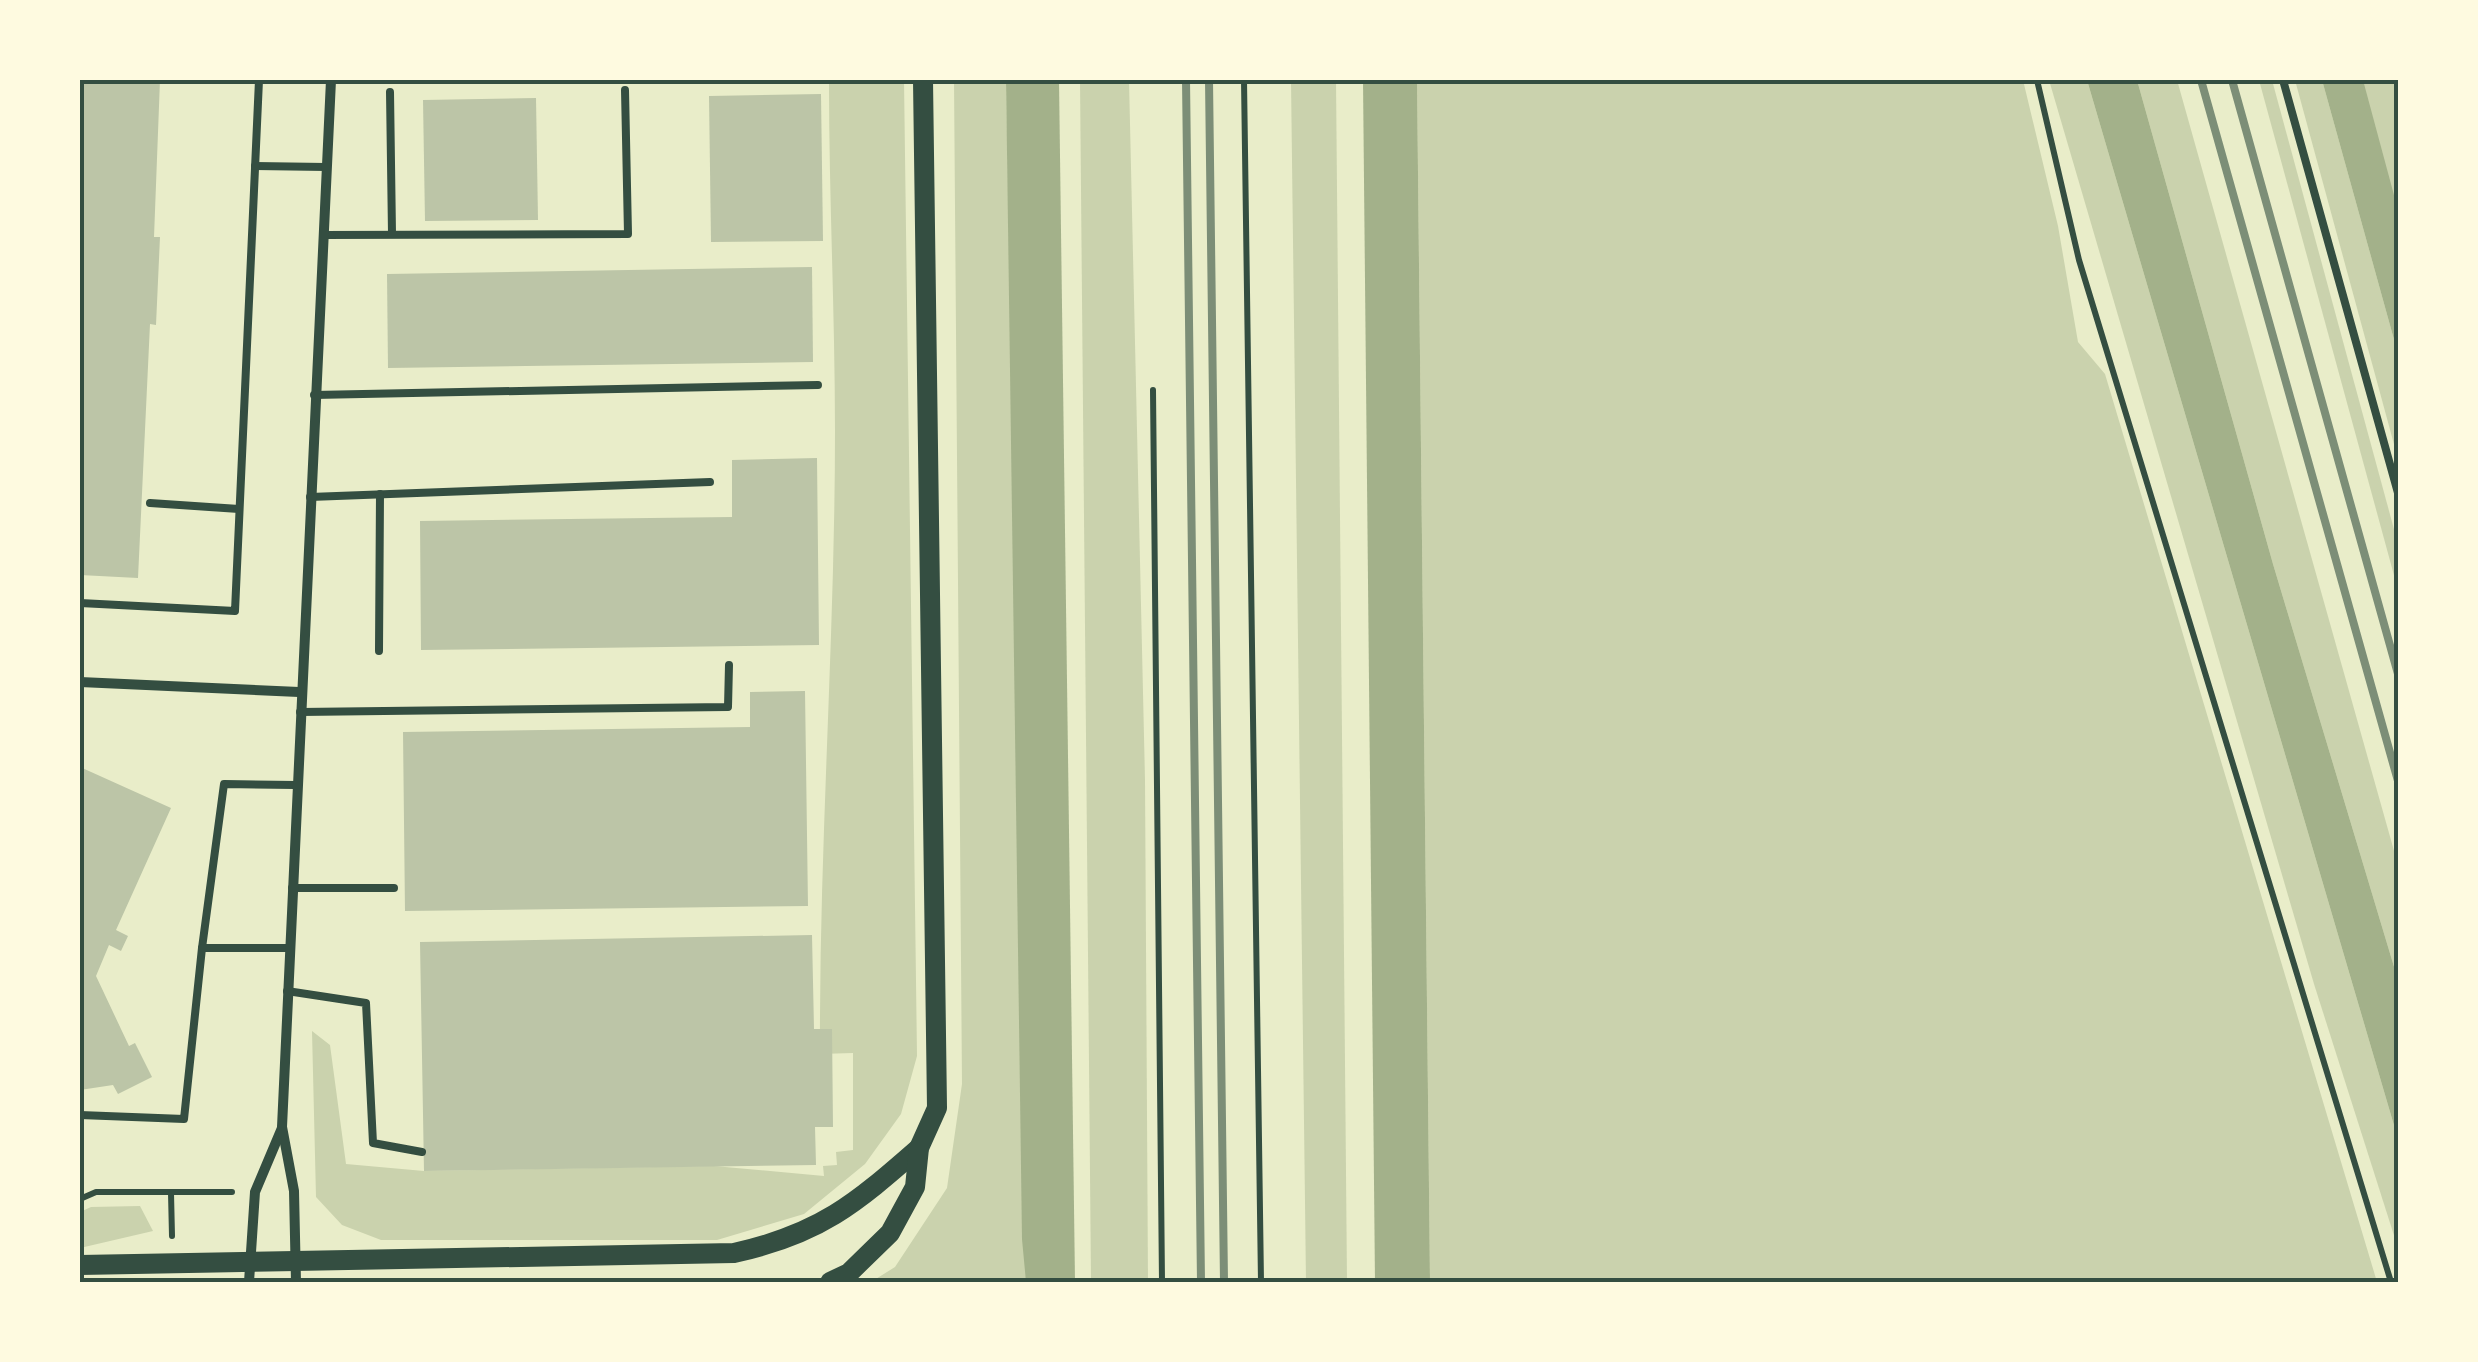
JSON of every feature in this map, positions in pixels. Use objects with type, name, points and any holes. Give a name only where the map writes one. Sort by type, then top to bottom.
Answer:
[{"type":"main road","points":[[830,1282],[849,1273],[890,1234],[915,1188],[920,1148],[937,1108],[923,80]]},
{"type":"main road","points":[[80,1264],[296,1272],[734,1253],[780,1243],[836,1218],[920,1148]]},
{"type":"street","points":[[296,1272],[294,1190],[282,1127],[298,712],[331,80]]},
{"type":"street","points":[[80,682],[299,692]]},
{"type":"street","points":[[250,1272],[256,1192],[282,1127]]},
{"type":"lane","points":[[80,604],[235,611],[258,80]]},
{"type":"lane","points":[[2283,80],[2398,493]]},
{"type":"lane","points":[[323,235],[628,234],[625,90]]},
{"type":"lane","points":[[390,92],[392,234]]},
{"type":"lane","points":[[255,166],[326,167]]},
{"type":"lane","points":[[314,394],[818,385]]},
{"type":"lane","points":[[309,497],[710,482]]},
{"type":"lane","points":[[380,494],[380,650]]},
{"type":"lane","points":[[150,503],[240,509]]},
{"type":"lane","points":[[298,712],[728,707],[729,664]]},
{"type":"lane","points":[[80,1116],[184,1118],[224,784],[295,786]]},
{"type":"lane","points":[[292,888],[394,888]]},
{"type":"lane","points":[[202,948],[289,948]]},
{"type":"lane","points":[[288,990],[366,1003],[373,1142],[422,1152]]},
{"type":"path","points":[[1244,80],[1261,1282]]},
{"type":"path","points":[[2037,80],[2079,260],[2391,1282]]},
{"type":"path","points":[[1153,390],[1162,1282]]},
{"type":"path","points":[[80,1199],[96,1192],[256,1192]]},
{"type":"shaded area","points":[[642,80],[904,80],[917,1056],[901,1114],[865,1164],[804,1214],[717,1240],[381,1240],[342,1225],[316,1197],[312,1031],[330,1045],[346,1164],[424,1171],[714,1166],[824,1176],[823,1166],[837,1165],[836,1152],[853,1150],[853,1053],[820,1054],[834,509],[829,82]]},
{"type":"shaded area","points":[[954,80],[1006,80],[1028,1282],[871,1282],[895,1267],[947,1188],[962,1084]]},
{"type":"shaded area","points":[[1006,80],[1059,80],[1075,1282],[1026,1282],[1022,1239]]},
{"type":"shaded area","points":[[1080,80],[1129,80],[1145,780],[1148,1282],[1091,1282]]},
{"type":"shaded area","points":[[1291,80],[1336,80],[1347,1282],[1306,1282]]},
{"type":"shaded area","points":[[1363,80],[1417,80],[1430,1282],[1375,1282]]},
{"type":"shaded area","points":[[1417,80],[2023,80],[2058,226],[2078,342],[2105,374],[2377,1282],[1430,1282]]},
{"type":"shaded area","points":[[2049,80],[2087,80],[2398,1139],[2398,1248],[2314,984]]},
{"type":"shaded area","points":[[2087,80],[2137,80],[2273,564],[2398,980],[2398,1139]]},
{"type":"shaded area","points":[[2137,80],[2177,80],[2398,865],[2398,980],[2273,564]]},
{"type":"shaded area","points":[[2259,80],[2272,80],[2398,544],[2398,590]]},
{"type":"shaded area","points":[[2295,80],[2322,80],[2398,354],[2398,459]]},
{"type":"shaded area","points":[[2322,80],[2363,80],[2398,210],[2398,354]]},
{"type":"shaded area","points":[[2344,80],[2398,80],[2398,273]]},
{"type":"shaded area","points":[[140,1206],[153,1231],[80,1248],[80,1212],[91,1207]]},
{"type":"building","points":[[80,80],[160,80],[154,237],[160,237],[156,325],[150,324],[138,578],[80,575]]},
{"type":"building","points":[[821,94],[823,241],[711,242],[709,96]]},
{"type":"building","points":[[536,98],[538,220],[425,221],[423,100]]},
{"type":"building","points":[[812,267],[813,362],[388,368],[387,274]]},
{"type":"building","points":[[817,458],[819,645],[421,650],[420,521],[732,517],[732,460]]},
{"type":"building","points":[[805,691],[808,906],[405,911],[403,732],[750,727],[750,692]]},
{"type":"building","points":[[80,767],[171,808],[116,930],[128,936],[121,951],[109,945],[96,976],[129,1046],[135,1043],[152,1077],[118,1094],[113,1085],[80,1090]]},
{"type":"building","points":[[812,935],[814,1029],[832,1029],[833,1127],[815,1127],[816,1165],[424,1171],[420,942]]},
{"type":"railway","points":[[1186,80],[1201,1282]]},
{"type":"railway","points":[[1209,80],[1224,1282]]},
{"type":"railway","points":[[2201,80],[2398,781]]},
{"type":"railway","points":[[2232,80],[2398,674]]}]
